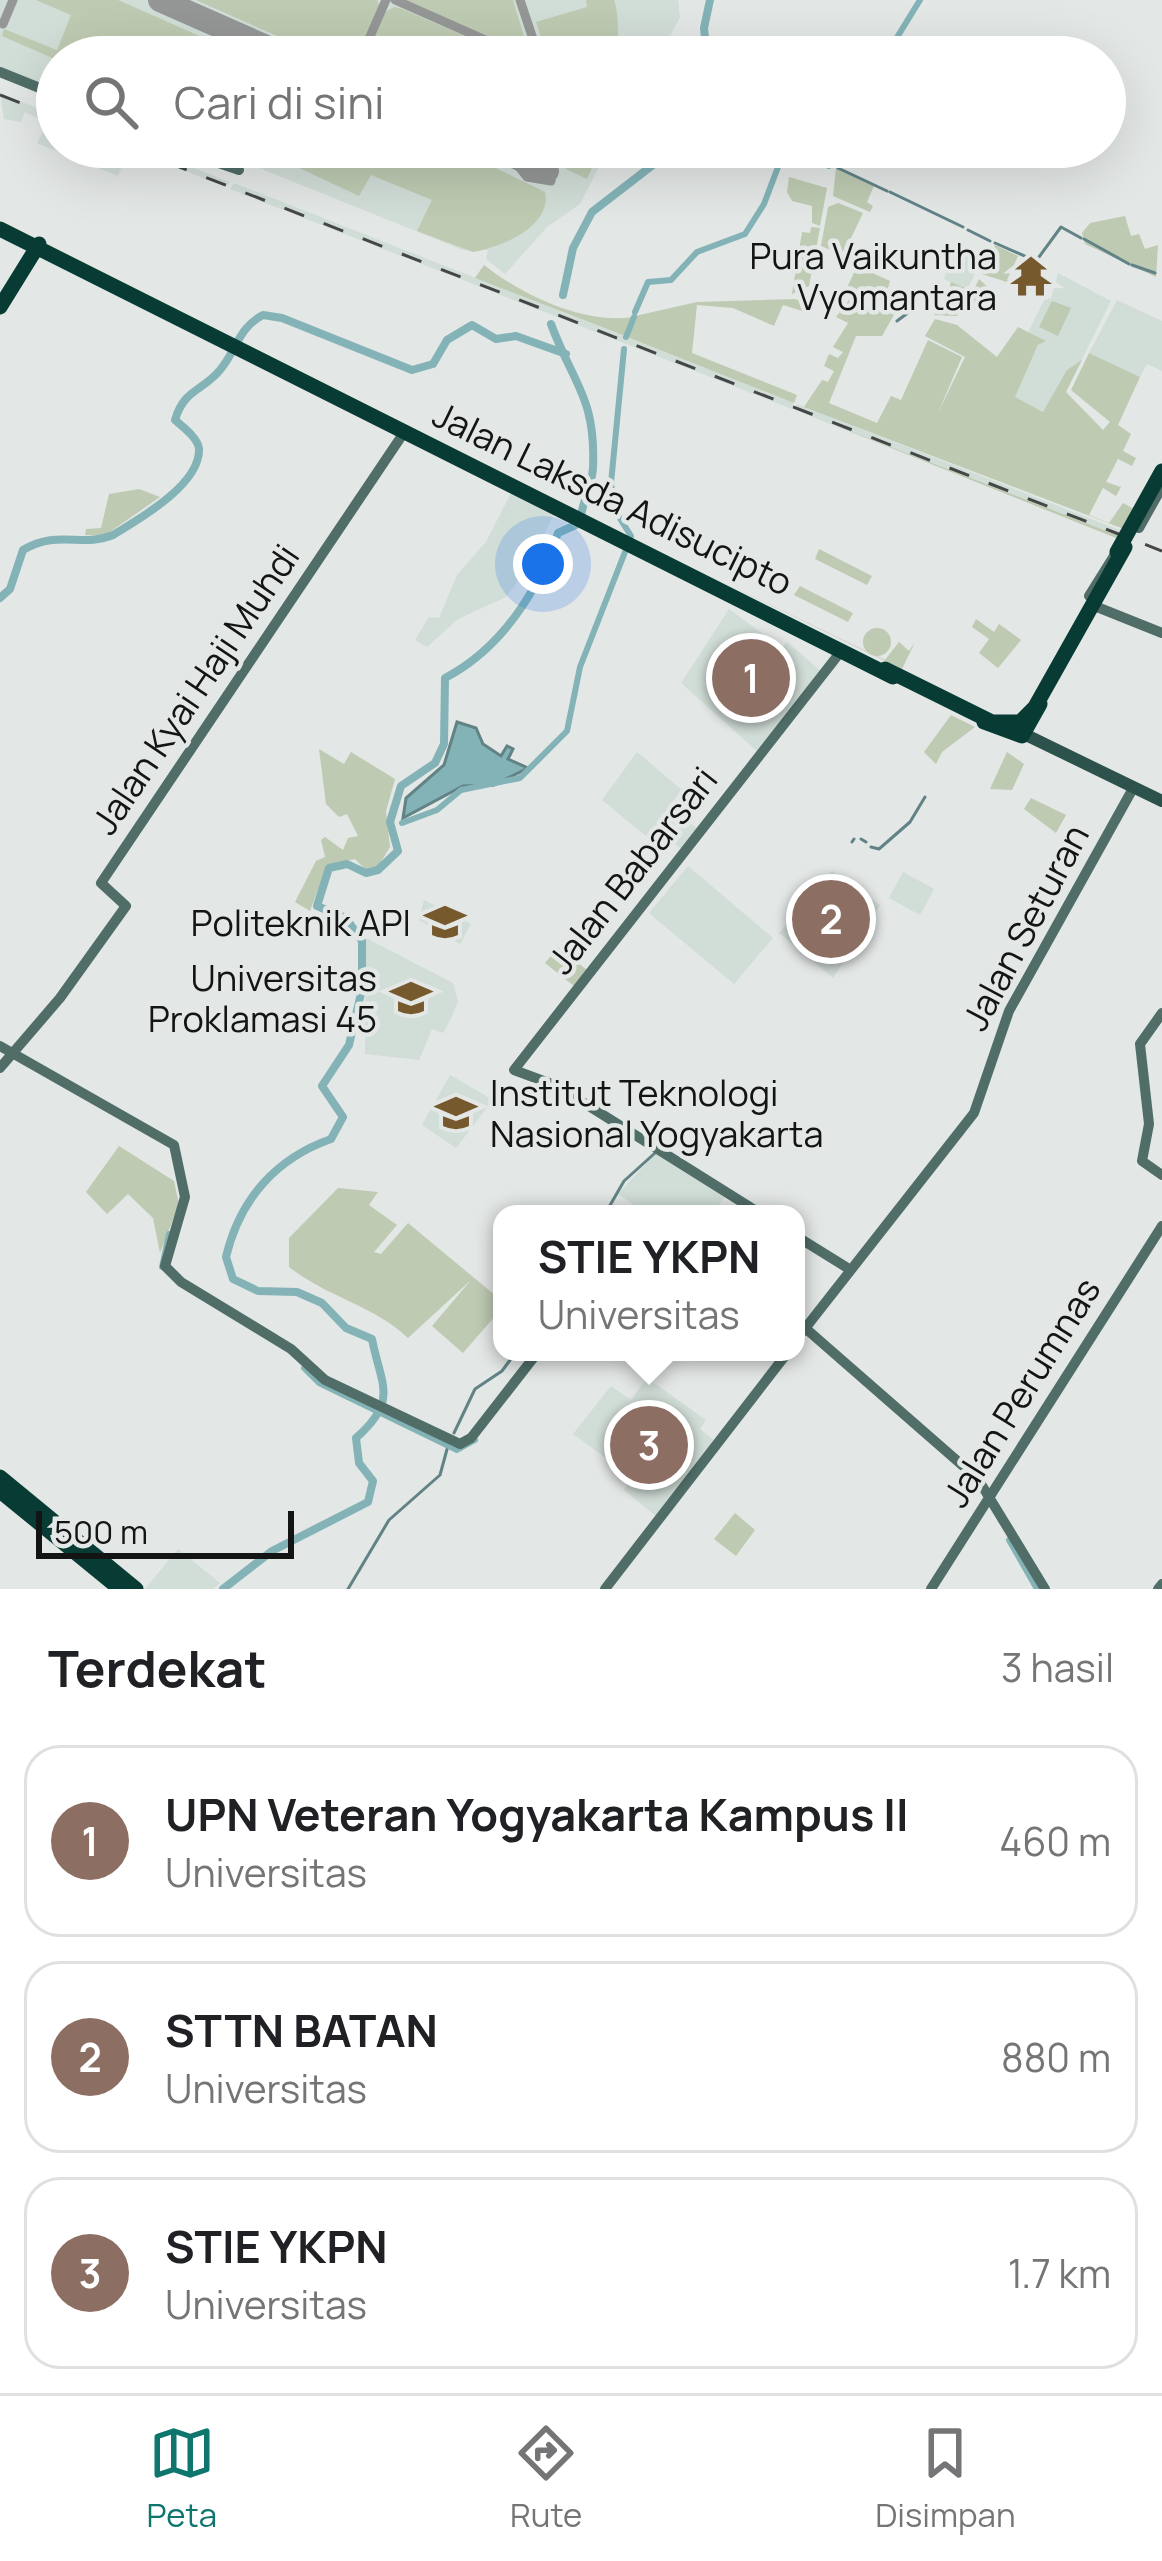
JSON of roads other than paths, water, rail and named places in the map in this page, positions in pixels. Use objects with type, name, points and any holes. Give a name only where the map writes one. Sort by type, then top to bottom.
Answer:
[{"type":"highway","name":"Jalan Laksda Adisucipto","points":[[0,227],[32,249],[962,707]]},
{"type":"highway","points":[[3,300],[32,249]]},
{"type":"highway","name":"Jalan Laksda Adisucipto","points":[[240,349],[568,513]]},
{"type":"highway","points":[[1016,734],[1039,701],[1162,475]]},
{"type":"highway","points":[[1016,734],[1039,701],[1162,475]]},
{"type":"highway","name":"Jalan Laksda Adisucipto","points":[[588,523],[1016,734]]},
{"type":"highway","points":[[847,653],[992,722],[1016,724],[1035,707],[1122,544]]},
{"type":"highway","points":[[1039,701],[1033,730],[1042,743]]},
{"type":"highway","points":[[0,1483],[129,1589]]},
{"type":"main road","name":"Jalan Laksda Adisucipto","points":[[1016,734],[1162,804]]},
{"type":"main road","name":"Jalan Laksda Adisucipto","points":[[1016,734],[1162,804]]},
{"type":"street","points":[[0,71],[36,86]]},
{"type":"street","points":[[232,168],[238,170]]},
{"type":"street","name":"Jalan Kyai Haji Muhdi","points":[[8,1059],[126,906],[100,883],[403,434]]},
{"type":"street","points":[[1136,526],[1162,475]]},
{"type":"street","points":[[1143,512],[1162,475]]},
{"type":"street","points":[[1039,701],[1110,570]]},
{"type":"street","points":[[1074,636],[1097,607],[1110,570]]},
{"type":"street","points":[[1097,607],[1162,633]]},
{"type":"street","name":"Jalan Babarsari","points":[[742,1205],[545,1080],[514,1070],[847,653]]},
{"type":"street","name":"Jalan Seturan","points":[[805,1327],[982,1099],[993,1046],[1009,1011],[1131,792]]},
{"type":"street","points":[[1162,1012],[1140,1044],[1149,1112],[1142,1161],[1162,1175]]},
{"type":"street","points":[[0,1046],[8,1059],[174,1145],[184,1197],[163,1258],[174,1277],[291,1349],[319,1376],[450,1441],[472,1438],[531,1361]]},
{"type":"street","name":"Jalan Perumnas","points":[[931,1589],[1162,1226]]},
{"type":"street","points":[[805,1242],[849,1270]]},
{"type":"street","points":[[805,1333],[966,1467],[1045,1589]]},
{"type":"street","points":[[605,1589],[781,1361]]},
{"type":"water","points":[[457,722],[476,728],[483,744],[501,756],[507,746],[513,749],[508,759],[528,768],[494,785],[463,786],[403,818],[406,798],[444,765]]},
{"type":"waterway","points":[[705,36],[710,0]]},
{"type":"waterway","points":[[898,36],[920,0]]},
{"type":"waterway","points":[[563,295],[573,248],[592,212],[649,168]]},
{"type":"waterway","points":[[635,312],[648,282],[671,280],[697,252],[745,234],[764,204],[778,168]]},
{"type":"waterway","points":[[838,168],[887,191]]},
{"type":"waterway","points":[[890,192],[963,227]]},
{"type":"waterway","points":[[1039,257],[1061,227],[1081,238]]},
{"type":"waterway","points":[[968,230],[990,241]]},
{"type":"waterway","points":[[1084,239],[1129,264]]},
{"type":"waterway","points":[[995,243],[1036,261]]},
{"type":"waterway","points":[[1132,265],[1155,273]]},
{"type":"waterway","points":[[897,321],[909,312]]},
{"type":"waterway","points":[[0,598],[10,589],[23,550],[47,541],[113,535],[179,488],[197,462],[199,449],[175,420],[179,410],[214,377],[243,333],[263,315],[282,318],[412,370],[433,364],[447,340],[472,325],[496,339],[516,336],[566,354]]},
{"type":"waterway","points":[[626,337],[634,317]]},
{"type":"waterway","points":[[223,1589],[272,1551],[368,1502],[373,1481],[359,1463],[356,1438],[378,1413],[384,1392],[372,1339],[346,1328],[322,1303],[297,1292],[258,1291],[233,1279],[226,1257],[241,1216],[264,1183],[294,1157],[331,1139],[343,1117],[322,1086],[349,1045],[362,989],[362,941],[346,918],[317,906],[329,868],[347,864],[366,873],[378,870],[398,851],[390,822],[401,786],[435,763],[444,744],[445,678],[501,634],[540,576],[558,533],[580,523],[593,468],[591,424],[551,324]]},
{"type":"waterway","points":[[624,349],[611,483],[614,509],[631,536]]},
{"type":"waterway","points":[[402,823],[437,810],[461,790],[520,778],[567,731],[580,667],[625,552]]},
{"type":"waterway","points":[[871,847],[879,849],[910,822],[925,797]]},
{"type":"waterway","points":[[861,839],[866,842]]},
{"type":"waterway","points":[[665,1146],[690,1129]]},
{"type":"waterway","points":[[610,1205],[624,1181],[655,1153]]},
{"type":"waterway","points":[[162,1267],[169,1234]]},
{"type":"waterway","points":[[454,1433],[475,1389],[509,1361]]},
{"type":"waterway","points":[[304,1368],[319,1383],[457,1450],[475,1440]]},
{"type":"waterway","points":[[348,1589],[389,1520],[440,1475],[449,1442]]},
{"type":"waterway","points":[[1009,1540],[1037,1589]]},
{"type":"railway","points":[[0,95],[36,109]]},
{"type":"railway","points":[[182,168],[1162,551]]},
{"type":"place","name":"Pura Vaikuntha Vyomantara","points":[[1031,276]]},
{"type":"place","name":"UPN Veteran Yogyakarta Kampus II","points":[[751,678]]},
{"type":"place","name":"STTN BATAN","points":[[831,919]]},
{"type":"place","name":"Politeknik API","points":[[445,922]]},
{"type":"place","name":"Universitas Proklamasi 45","points":[[411,998]]},
{"type":"place","name":"Institut Teknologi Nasional Yogyakarta","points":[[456,1113]]},
{"type":"place","name":"STIE YKPN","points":[[649,1445]]}]
